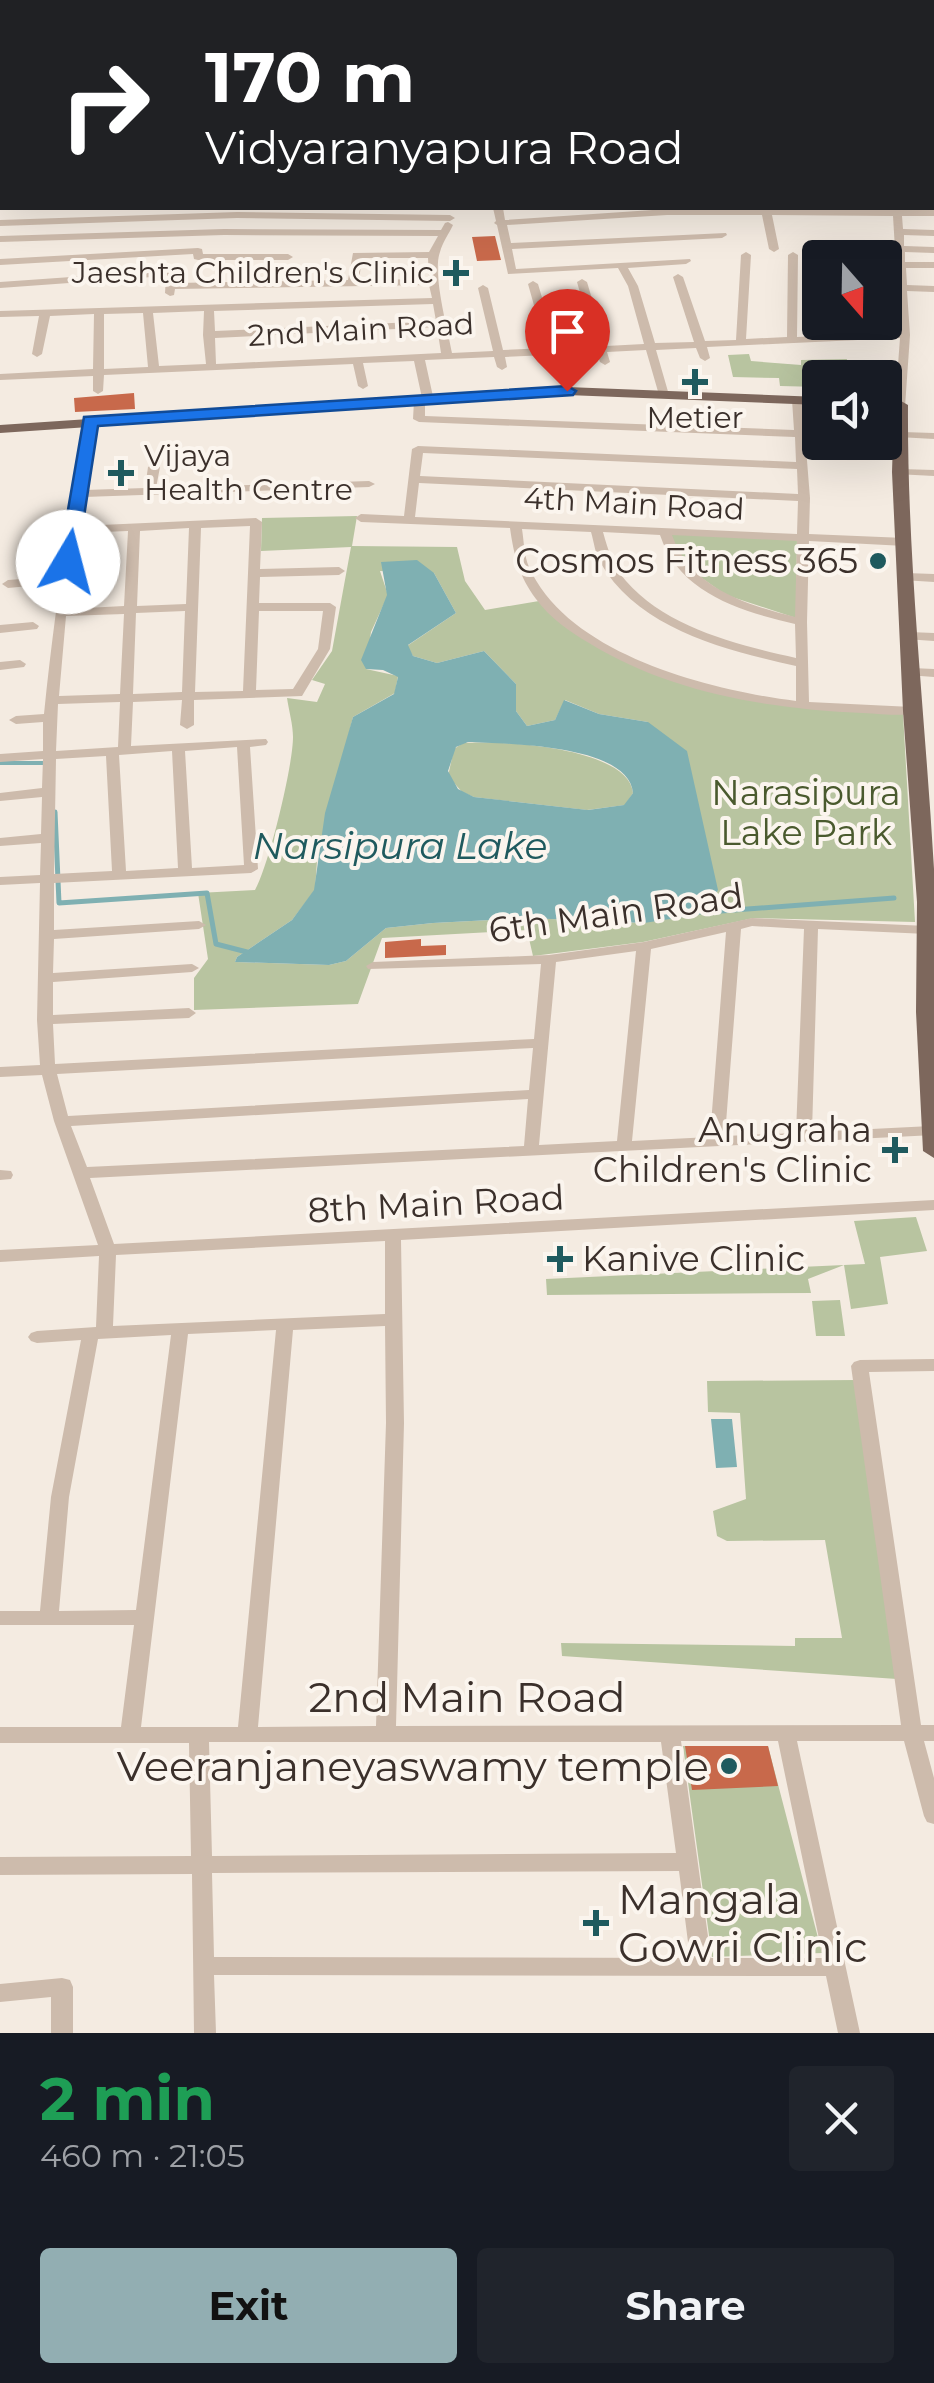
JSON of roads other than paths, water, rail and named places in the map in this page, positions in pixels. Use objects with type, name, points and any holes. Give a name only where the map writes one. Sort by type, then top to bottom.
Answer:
[{"type":"main road","points":[[0,429],[567,391],[802,400]]},
{"type":"main road","points":[[0,444],[55,424]]},
{"type":"main road","points":[[901,460],[912,711],[927,833],[933,1141]]},
{"type":"street","points":[[498,210],[512,272],[686,260]]},
{"type":"street","points":[[499,223],[666,210],[934,213]]},
{"type":"street","points":[[718,210],[725,251]]},
{"type":"street","points":[[766,210],[774,250]]},
{"type":"street","points":[[812,210],[819,224]]},
{"type":"street","points":[[860,210],[864,226]]},
{"type":"street","points":[[898,210],[900,240]]},
{"type":"street","points":[[290,232],[293,211]]},
{"type":"street","points":[[0,222],[293,211],[450,212],[446,233],[433,255],[446,356]]},
{"type":"street","points":[[900,232],[934,232]]},
{"type":"street","points":[[0,238],[446,233]]},
{"type":"street","points":[[504,246],[722,235]]},
{"type":"street","points":[[902,249],[934,250]]},
{"type":"street","points":[[9,265],[198,251],[198,258],[289,251],[284,284]]},
{"type":"street","points":[[353,284],[357,255],[433,255]]},
{"type":"street","points":[[742,341],[746,255]]},
{"type":"street","points":[[792,338],[793,255]]},
{"type":"street","points":[[901,360],[905,334],[902,264],[934,265]]},
{"type":"street","points":[[621,265],[633,286],[664,395]]},
{"type":"street","points":[[0,285],[171,273],[169,310]]},
{"type":"street","points":[[120,311],[122,276]]},
{"type":"street","points":[[678,276],[705,358]]},
{"type":"street","points":[[68,281],[70,312]]},
{"type":"street","points":[[170,286],[434,282]]},
{"type":"street","points":[[582,282],[606,362]]},
{"type":"street","points":[[533,284],[556,368]]},
{"type":"street","points":[[484,288],[502,367]]},
{"type":"street","points":[[904,288],[932,289]]},
{"type":"street","points":[[0,314],[437,301]]},
{"type":"street","points":[[208,308],[212,367]]},
{"type":"street","points":[[148,310],[154,370]]},
{"type":"street","points":[[98,392],[99,311]]},
{"type":"street","points":[[38,354],[45,312]]},
{"type":"street","points":[[208,336],[443,324]]},
{"type":"street","name":"2nd Main Road","points":[[0,377],[802,338]]},
{"type":"street","points":[[408,520],[418,419],[424,401],[419,358]]},
{"type":"street","points":[[357,360],[363,386]]},
{"type":"street","points":[[299,363],[300,379]]},
{"type":"street","points":[[235,366],[236,386]]},
{"type":"street","points":[[182,369],[182,388]]},
{"type":"street","points":[[798,400],[805,536],[801,622],[804,706]]},
{"type":"street","points":[[418,419],[799,434]]},
{"type":"street","points":[[49,1618],[60,1497],[98,1331],[108,1250],[62,1121],[48,1067],[45,1020],[48,934],[55,880],[48,838],[50,718],[60,613],[90,421]]},
{"type":"street","points":[[902,435],[934,436]]},
{"type":"street","points":[[418,449],[801,466]]},
{"type":"street","points":[[150,491],[154,467]]},
{"type":"street","points":[[900,472],[934,473]]},
{"type":"street","points":[[414,479],[804,498]]},
{"type":"street","points":[[77,494],[369,484]]},
{"type":"street","name":"4th Main Road","points":[[360,518],[905,542]]},
{"type":"street","points":[[72,530],[256,522],[250,694]]},
{"type":"street","points":[[516,524],[520,560],[532,585],[553,609],[590,638],[636,662],[690,682],[804,706],[912,711]]},
{"type":"street","points":[[186,724],[195,525]]},
{"type":"street","points":[[119,877],[118,751],[134,528]]},
{"type":"street","points":[[596,528],[610,569],[651,608],[717,641],[802,662]]},
{"type":"street","points":[[664,530],[674,557],[711,590],[752,608],[801,622]]},
{"type":"street","points":[[254,573],[338,571]]},
{"type":"street","points":[[906,577],[934,578]]},
{"type":"street","points":[[7,600],[4,584],[36,582]]},
{"type":"street","points":[[60,613],[192,606]]},
{"type":"street","points":[[52,700],[297,693],[324,649],[330,607],[253,607]]},
{"type":"street","points":[[0,629],[33,626]]},
{"type":"street","points":[[909,636],[934,637]]},
{"type":"street","points":[[0,666],[20,664]]},
{"type":"street","points":[[912,672],[934,673]]},
{"type":"street","points":[[16,720],[50,718]]},
{"type":"street","points":[[0,758],[49,760],[118,751],[262,742]]},
{"type":"street","points":[[0,881],[251,870],[243,744]]},
{"type":"street","points":[[178,747],[186,873]]},
{"type":"street","points":[[0,796],[48,792]]},
{"type":"street","points":[[0,842],[48,838]]},
{"type":"street","name":"6th Main Road","points":[[373,966],[549,958],[644,946],[752,922],[927,930]]},
{"type":"street","points":[[48,934],[198,925]]},
{"type":"street","points":[[717,1142],[734,925]]},
{"type":"street","points":[[804,1138],[812,927]]},
{"type":"street","points":[[624,1146],[644,946]]},
{"type":"street","points":[[531,1151],[549,958]]},
{"type":"street","points":[[45,978],[192,968]]},
{"type":"street","points":[[45,1020],[190,1013]]},
{"type":"street","points":[[0,1072],[541,1043]]},
{"type":"street","points":[[62,1121],[537,1094]]},
{"type":"street","points":[[81,1173],[804,1138],[933,1141]]},
{"type":"street","name":"8th Main Road","points":[[0,1256],[934,1205]]},
{"type":"street","points":[[386,1735],[394,1236]]},
{"type":"street","points":[[37,1337],[98,1331],[394,1320]]},
{"type":"street","points":[[247,1735],[285,1324]]},
{"type":"street","points":[[130,1735],[180,1328]]},
{"type":"street","points":[[934,1365],[860,1365],[912,1733],[934,1816]]},
{"type":"street","points":[[0,1618],[144,1617]]},
{"type":"street","name":"2nd Main Road","points":[[0,1735],[934,1733]]},
{"type":"street","points":[[670,1734],[702,1966]]},
{"type":"street","points":[[786,1734],[849,2033]]},
{"type":"street","points":[[200,1735],[205,2033]]},
{"type":"street","points":[[0,1866],[688,1862]]},
{"type":"street","points":[[204,1966],[834,1966]]},
{"type":"street","points":[[0,1993],[62,1987],[62,2033]]},
{"type":"water","name":"Narsipura Lake","points":[[417,560],[434,573],[456,613],[408,645],[413,656],[437,663],[484,651],[516,684],[516,711],[527,726],[555,720],[564,700],[599,714],[648,722],[687,751],[718,890],[703,914],[644,923],[527,918],[433,923],[386,928],[346,961],[329,965],[235,962],[292,920],[314,890],[325,813],[353,717],[394,694],[398,677],[383,670],[366,669],[361,660],[387,595],[381,562]],"holes":[[[468,742],[535,746],[589,756],[611,765],[626,777],[633,793],[624,805],[588,810],[474,797],[458,789],[448,771],[456,747]]]},
{"type":"water","points":[[711,1419],[732,1419],[737,1467],[716,1468]]},
{"type":"waterway","points":[[0,763],[46,763]]},
{"type":"waterway","points":[[55,812],[59,903],[207,893],[216,944],[247,952]]},
{"type":"waterway","points":[[703,906],[721,911],[894,898]]},
{"type":"place","name":"Jaeshta Children's Clinic","points":[[456,273]]},
{"type":"place","name":"Metier","points":[[695,382]]},
{"type":"place","name":"Vijaya Health Centre","points":[[121,473]]},
{"type":"place","name":"Cosmos Fitness 365","points":[[878,561]]},
{"type":"place","name":"Anugraha Children's Clinic","points":[[895,1150]]},
{"type":"place","name":"Kanive Clinic","points":[[560,1259]]},
{"type":"place","name":"Veeranjaneyaswamy temple","points":[[729,1766]]},
{"type":"place","name":"Mangala Gowri Clinic","points":[[596,1923]]},
{"type":"park label","name":"Narasipura Lake Park","points":[[806,813]]}]
